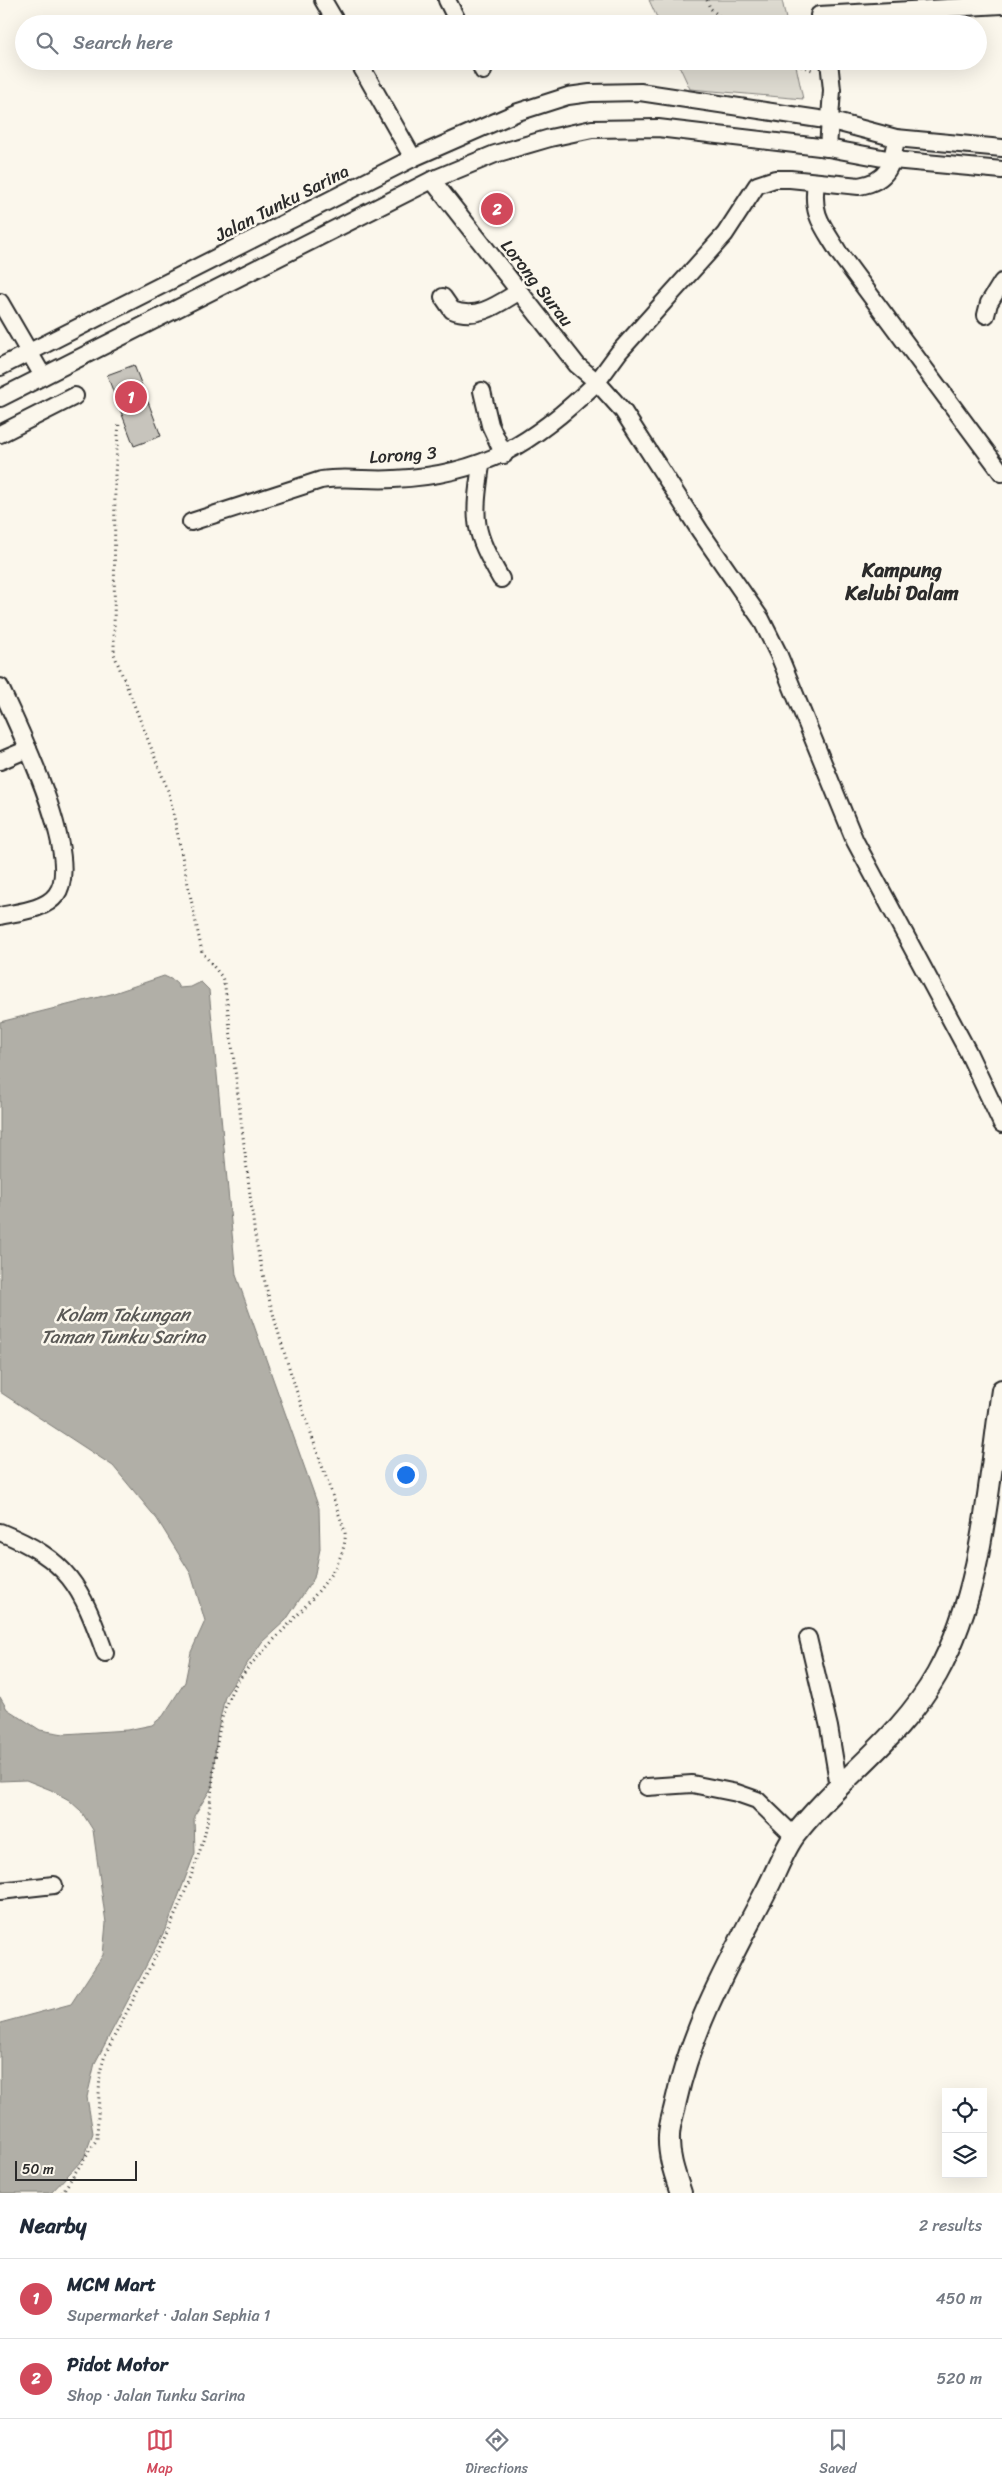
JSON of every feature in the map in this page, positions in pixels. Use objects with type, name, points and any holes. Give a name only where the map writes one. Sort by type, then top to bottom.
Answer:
[{"type":"main road","points":[[682,2193],[673,2166],[669,2135],[686,2065],[702,2022],[742,1936],[794,1836],[839,1786],[901,1726],[937,1674],[950,1647],[970,1586],[997,1460],[1002,1390]]},
{"type":"street","points":[[323,0],[332,15]]},
{"type":"street","points":[[447,0],[454,15]]},
{"type":"street","points":[[819,13],[1002,5]]},
{"type":"street","points":[[363,70],[413,158]]},
{"type":"street","points":[[828,148],[832,121],[830,70]]},
{"type":"street","name":"Jalan Tunku Sarina","points":[[0,367],[413,158],[535,106],[590,93],[640,92],[832,121],[896,138],[1002,148]]},
{"type":"street","points":[[0,398],[432,180],[504,152],[550,138],[592,129],[658,128],[828,148],[893,160],[1002,170]]},
{"type":"street","points":[[893,160],[896,138]]},
{"type":"street","name":"Lorong 3","points":[[191,522],[321,480],[335,478],[408,478],[481,465],[504,455],[539,432],[597,382],[609,363],[725,234],[758,185],[774,178],[816,183],[870,185],[885,175],[893,160]]},
{"type":"street","name":"Lorong Surau","points":[[432,180],[577,365],[597,382],[623,411],[700,531],[760,619],[778,653],[855,841],[967,1050],[1002,1124]]},
{"type":"street","points":[[816,183],[813,201],[816,214],[839,253],[1002,474]]},
{"type":"street","points":[[986,315],[989,303],[1002,282]]},
{"type":"street","points":[[443,297],[452,310],[469,314],[492,308],[518,292]]},
{"type":"street","points":[[0,302],[4,319],[29,352],[43,376]]},
{"type":"street","points":[[482,391],[490,425],[504,455]]},
{"type":"street","points":[[0,434],[75,396]]},
{"type":"street","points":[[481,465],[475,504],[475,521],[484,550],[501,579]]},
{"type":"street","points":[[0,687],[28,748],[51,810],[64,862],[64,880],[57,894],[50,901],[0,916]]},
{"type":"street","points":[[0,761],[28,748]]},
{"type":"street","points":[[0,1532],[44,1552],[66,1571],[74,1581],[91,1616],[105,1653]]},
{"type":"street","points":[[808,1638],[829,1727],[839,1786]]},
{"type":"street","points":[[647,1787],[692,1784],[737,1793],[757,1800],[794,1836]]},
{"type":"street","points":[[0,1891],[54,1885]]},
{"type":"path","points":[[708,0],[710,8],[718,15]]},
{"type":"path","points":[[62,2193],[97,2139],[100,2072],[105,2055],[182,1901],[208,1817],[221,1727],[233,1689],[334,1569],[346,1542],[345,1532],[288,1362],[260,1264],[225,987],[222,978],[202,952],[169,793],[114,654],[116,474],[119,422]]},
{"type":"shaded area","points":[[649,0],[782,0],[785,15],[656,15]]},
{"type":"shaded area","points":[[681,70],[797,70],[803,99],[690,89]]},
{"type":"water","name":"Kolam Takungan Taman Tunku Sarina","points":[[164,976],[175,981],[179,988],[191,987],[201,982],[209,990],[236,1275],[319,1508],[320,1549],[314,1578],[286,1620],[262,1642],[225,1696],[217,1733],[212,1787],[194,1816],[195,1853],[167,1926],[95,2063],[87,2097],[93,2133],[84,2158],[51,2193],[0,2193],[0,2023],[71,2004],[103,1955],[106,1923],[93,1830],[81,1811],[69,1800],[26,1780],[0,1781],[0,1697],[7,1709],[40,1730],[64,1734],[127,1730],[152,1725],[163,1716],[185,1682],[191,1652],[205,1621],[191,1574],[157,1519],[113,1466],[0,1392],[0,1022],[111,994]]},
{"type":"building","points":[[134,365],[161,436],[134,446],[107,375]]},
{"type":"place","name":"Pidot Motor","points":[[497,209]]},
{"type":"place","name":"MCM Mart","points":[[131,397]]},
{"type":"district","name":"Kampung Kelubi Dalam","points":[[902,582]]}]
